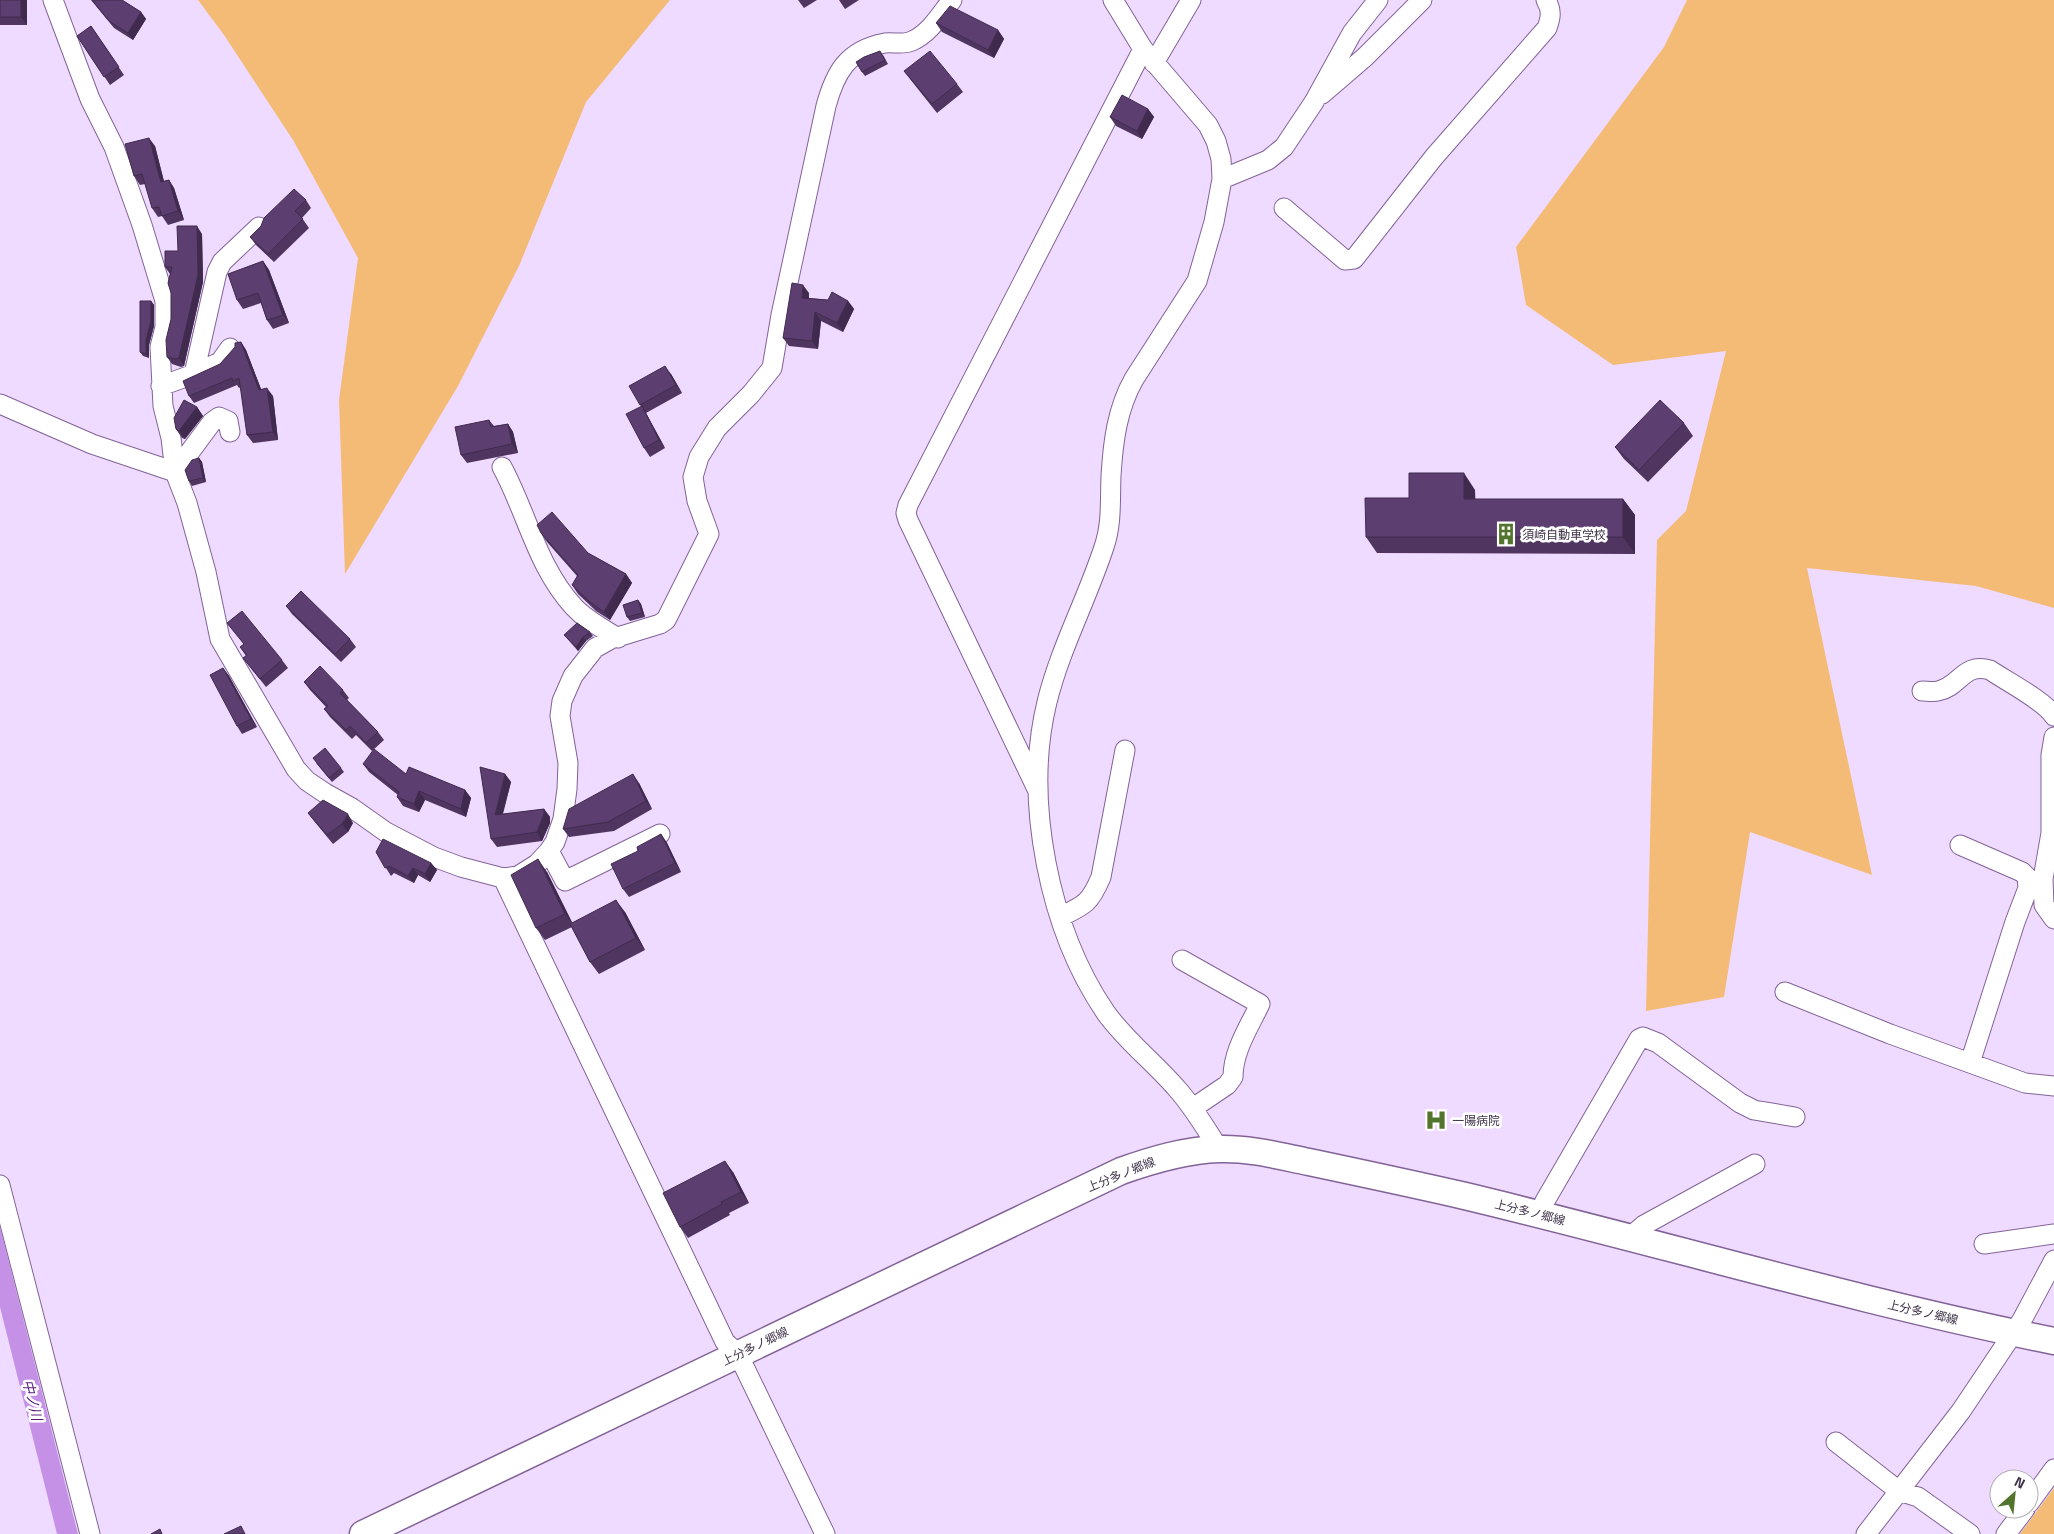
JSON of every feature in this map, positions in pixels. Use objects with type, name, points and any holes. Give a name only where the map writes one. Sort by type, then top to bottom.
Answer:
[{"type":"main road","name":"上分多ノ郷線","points":[[363,1534],[1121,1171],[1171,1156],[1218,1149],[1249,1150],[1357,1172],[1605,1230],[1635,1246],[2054,1341]]},
{"type":"street","points":[[53,0],[90,98],[114,147],[142,225],[165,301],[164,327],[160,347],[161,386],[164,406],[171,438],[175,472],[187,503],[206,572],[220,639],[296,769],[308,781],[386,832],[434,857],[460,867],[503,878],[518,876],[537,864],[555,842],[563,820],[568,763],[560,716],[562,701],[573,676],[582,662],[595,648],[660,624],[666,620],[709,534],[697,501],[693,477],[699,457],[711,436],[772,368],[787,286],[826,106],[833,82],[841,68],[857,54],[886,43],[906,43],[924,33],[934,24],[952,0]]},
{"type":"street","points":[[1113,0],[1149,56],[1208,125],[1216,141],[1221,159],[1222,179],[1211,232],[1197,281],[1134,379],[1125,394],[1120,408],[1114,439],[1108,533],[1048,700],[1039,747],[1038,792],[1051,889],[1078,962],[1107,1014],[1193,1108],[1218,1149]]},
{"type":"street","points":[[1038,792],[906,513],[908,505],[1149,56],[1191,0]]},
{"type":"street","points":[[1222,179],[1268,160],[1284,147],[1298,129],[1352,33],[1378,0]]},
{"type":"street","points":[[1314,102],[1365,57],[1422,0]]},
{"type":"street","points":[[1284,208],[1345,260],[1354,259],[1434,157],[1547,28],[1551,17],[1550,6],[1546,0]]},
{"type":"street","points":[[194,374],[217,272],[222,262],[259,227]]},
{"type":"street","points":[[161,386],[220,362],[230,348]]},
{"type":"street","points":[[0,404],[92,444],[175,472]]},
{"type":"street","points":[[175,472],[212,422],[219,417],[228,421],[230,432]]},
{"type":"street","points":[[502,467],[524,513],[545,567],[557,585],[574,607],[591,622],[618,638]]},
{"type":"street","points":[[1922,691],[1937,692],[1948,688],[1965,673],[1981,668],[1990,670],[2042,703],[2051,710],[2054,716]]},
{"type":"street","points":[[1970,1063],[2015,922],[2043,879],[2051,833],[2051,755],[2054,737]]},
{"type":"street","points":[[1060,917],[1086,904],[1095,891],[1101,877],[1125,750]]},
{"type":"street","points":[[549,851],[565,881],[660,834]]},
{"type":"street","points":[[1960,845],[2022,872],[2036,888],[2044,906],[2054,919]]},
{"type":"street","points":[[503,878],[725,1342],[738,1354],[824,1534]]},
{"type":"street","points":[[1182,960],[1260,1004],[1239,1047],[1233,1067],[1233,1077],[1227,1085],[1193,1108]]},
{"type":"street","points":[[1785,992],[1890,1034],[2025,1083],[2054,1086]]},
{"type":"street","points":[[1539,1214],[1544,1201],[1629,1056],[1639,1039],[1643,1037],[1658,1043],[1740,1103],[1754,1110],[1795,1117]]},
{"type":"street","points":[[1635,1246],[1644,1225],[1754,1164]]},
{"type":"street","points":[[0,1185],[90,1534]]},
{"type":"street","points":[[1984,1244],[2054,1234]]},
{"type":"street","points":[[1866,1534],[1961,1411],[2014,1333],[2054,1260]]},
{"type":"street","points":[[1836,1442],[1899,1491],[1918,1496],[1970,1534]]},
{"type":"street","points":[[2039,1490],[2054,1470]]},
{"type":"street","points":[[2006,1534],[2017,1519]]},
{"type":"shaded area","points":[[198,0],[670,0],[586,102],[519,266],[458,386],[345,574],[339,400],[358,258],[293,140],[224,35]]},
{"type":"shaded area","points":[[1687,0],[2054,0],[2054,608],[1976,586],[1807,568],[1872,875],[1750,832],[1724,997],[1646,1011],[1657,540],[1686,511],[1726,351],[1613,365],[1526,305],[1516,247],[1664,47]]},
{"type":"shaded area","points":[[2054,1488],[2054,1534],[2020,1534],[2031,1519],[2039,1519],[2039,1508]]},
{"type":"water","name":"中ノ川","points":[[0,1227],[78,1534],[57,1534],[0,1307]]},
{"type":"building","points":[[0,0],[21,0],[21,17],[0,17]]},
{"type":"building","points":[[92,0],[122,0],[141,12],[128,33],[109,21]]},
{"type":"building","points":[[950,6],[998,30],[988,50],[936,23]]},
{"type":"building","points":[[91,26],[119,67],[104,77],[77,36]]},
{"type":"building","points":[[880,51],[885,60],[862,72],[856,62]]},
{"type":"building","points":[[930,51],[957,84],[932,104],[904,71]]},
{"type":"building","points":[[1122,95],[1148,109],[1137,131],[1110,117]]},
{"type":"building","points":[[149,138],[161,182],[169,180],[178,211],[162,216],[159,207],[152,208],[142,174],[134,176],[125,144]]},
{"type":"building","points":[[294,189],[306,200],[295,211],[303,219],[268,254],[250,237],[261,226],[264,218]]},
{"type":"building","points":[[177,226],[197,226],[198,275],[179,358],[176,359],[167,357],[166,340],[171,319],[171,293],[168,283],[172,267],[165,267],[165,251],[178,251]]},
{"type":"building","points":[[263,261],[283,315],[267,320],[258,293],[237,300],[228,274]]},
{"type":"building","points":[[792,283],[803,285],[802,298],[828,300],[832,292],[848,301],[837,323],[815,312],[812,341],[783,338]]},
{"type":"building","points":[[140,301],[151,301],[151,321],[146,340],[146,354],[140,352]]},
{"type":"building","points":[[241,342],[259,390],[267,388],[273,432],[247,435],[239,378],[233,381],[232,378],[189,396],[183,381],[220,364],[235,347],[235,343]]},
{"type":"building","points":[[665,366],[676,385],[640,405],[629,386]]},
{"type":"building","points":[[184,400],[197,407],[179,431],[176,429],[174,418]]},
{"type":"building","points":[[1660,400],[1684,423],[1639,470],[1615,447]]},
{"type":"building","points":[[642,406],[659,440],[644,448],[626,414]]},
{"type":"building","points":[[489,420],[491,427],[508,424],[512,444],[461,455],[455,427]]},
{"type":"building","points":[[199,458],[203,478],[189,481],[185,470],[192,460]]},
{"type":"building","points":[[1409,473],[1464,473],[1464,499],[1623,499],[1623,537],[1366,537],[1365,498],[1409,498]]},
{"type":"building","points":[[552,512],[588,553],[626,574],[604,612],[572,585],[578,575],[541,533],[537,525]]},
{"type":"building","points":[[301,591],[350,639],[335,654],[286,606]]},
{"type":"building","points":[[638,600],[642,613],[627,617],[623,605]]},
{"type":"building","points":[[242,611],[282,660],[260,679],[243,658],[247,655],[240,647],[244,644],[227,623]]},
{"type":"building","points":[[577,623],[590,632],[583,637],[576,647],[564,635]]},
{"type":"building","points":[[320,666],[343,690],[340,693],[378,732],[366,743],[350,726],[346,730],[324,709],[328,706],[304,682]]},
{"type":"building","points":[[223,668],[251,719],[237,726],[210,675]]},
{"type":"building","points":[[325,748],[341,768],[329,778],[313,758]]},
{"type":"building","points":[[374,749],[406,774],[409,767],[465,790],[461,809],[419,791],[414,804],[397,797],[399,792],[363,764]]},
{"type":"building","points":[[480,767],[505,774],[495,815],[544,809],[537,832],[491,839]]},
{"type":"building","points":[[633,774],[646,801],[608,822],[563,829],[569,809]]},
{"type":"building","points":[[323,800],[348,814],[342,824],[327,835],[308,813]]},
{"type":"building","points":[[661,834],[675,863],[623,889],[611,864],[638,851],[637,847]]},
{"type":"building","points":[[383,839],[431,863],[425,874],[413,868],[408,876],[389,866],[385,868],[376,852]]},
{"type":"building","points":[[538,859],[565,914],[536,928],[511,875]]},
{"type":"building","points":[[616,900],[636,938],[590,962],[570,924]]},
{"type":"building","points":[[725,1161],[741,1192],[680,1227],[663,1193]]},
{"type":"building","points":[[241,1526],[245,1534],[224,1534]]},
{"type":"building","points":[[160,1529],[162,1534],[151,1534]]},
{"type":"place","name":"須崎自動車学校","points":[[1506,534]]},
{"type":"place","name":"一陽病院","points":[[1436,1120]]}]
